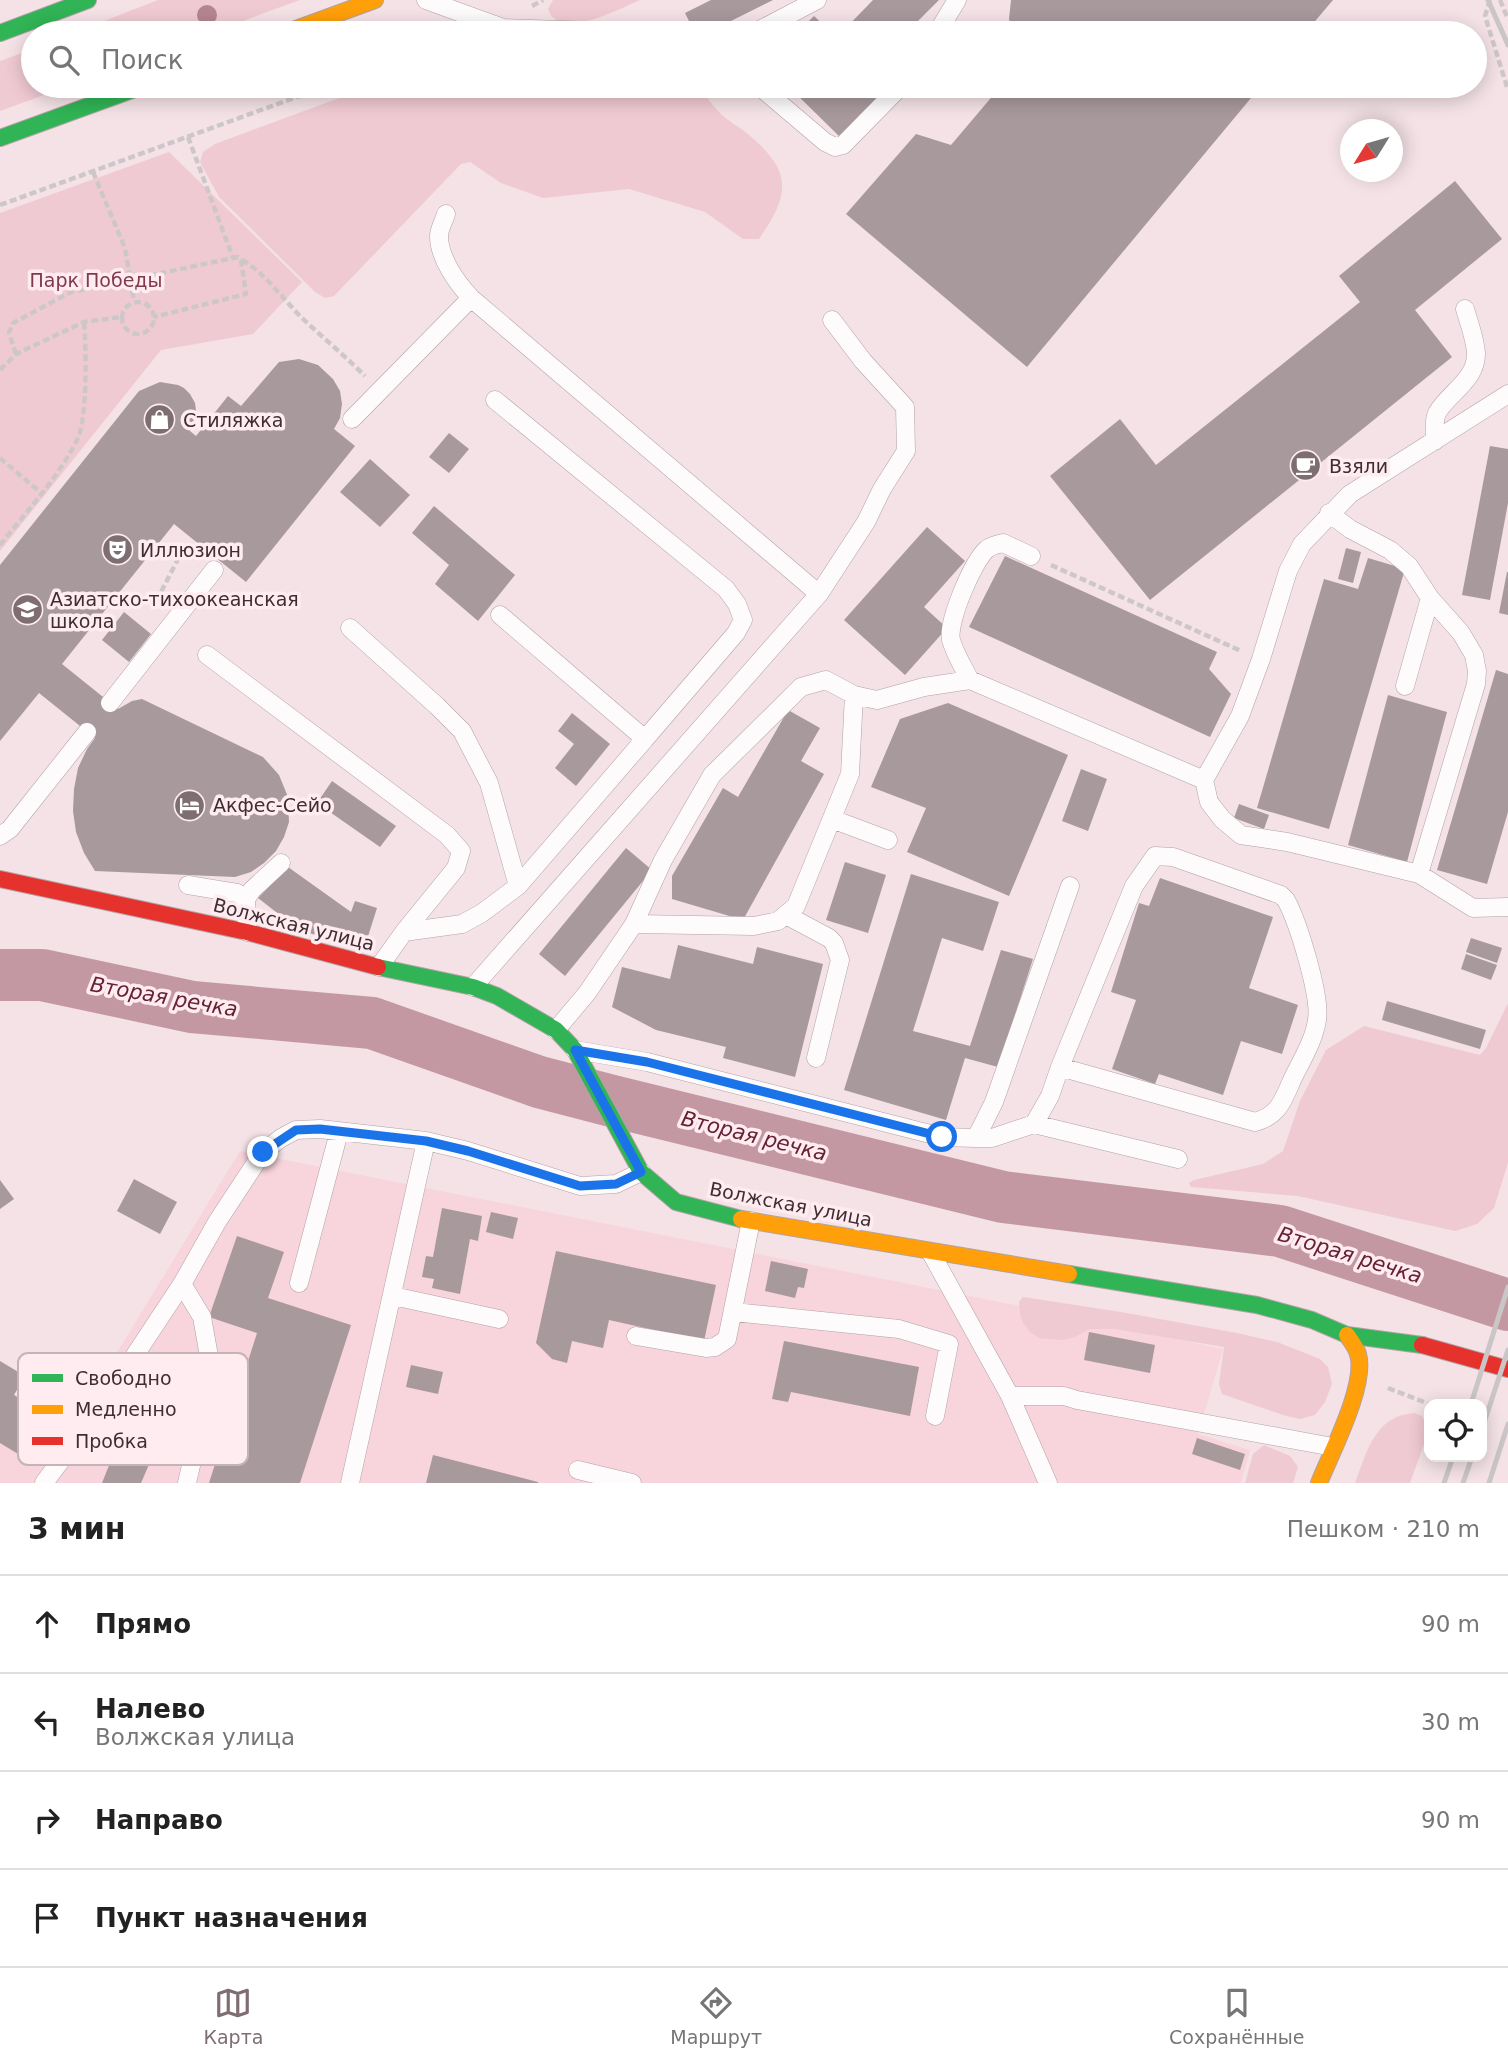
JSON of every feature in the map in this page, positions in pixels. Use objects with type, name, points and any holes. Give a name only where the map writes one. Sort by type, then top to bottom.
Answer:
[{"type":"main road","points":[[32,21],[88,0]]},
{"type":"main road","points":[[318,21],[375,0]]},
{"type":"main road","points":[[0,33],[21,25]]},
{"type":"main road","points":[[0,138],[110,98]]},
{"type":"main road","name":"Волжская улица","points":[[0,879],[247,932],[379,967],[473,987],[497,996],[556,1030],[575,1050],[641,1172],[676,1202],[751,1222],[1257,1305],[1348,1335],[1423,1345],[1508,1369]]},
{"type":"main road","points":[[1319,1483],[1350,1406],[1358,1376],[1358,1356],[1348,1335]]},
{"type":"lane","points":[[426,0],[484,21]]},
{"type":"lane","points":[[777,21],[817,0]]},
{"type":"lane","points":[[944,21],[957,0]]},
{"type":"lane","points":[[773,98],[835,148],[843,145],[889,98]]},
{"type":"lane","points":[[446,214],[439,234],[442,253],[462,288],[471,298],[819,594]]},
{"type":"lane","points":[[352,419],[471,298]]},
{"type":"lane","points":[[1435,441],[1438,412],[1469,376],[1475,362],[1473,338],[1465,309]]},
{"type":"lane","points":[[473,987],[819,594],[866,522],[906,451],[905,407],[863,361],[832,320]]},
{"type":"lane","points":[[1508,394],[1349,494],[1302,544],[1288,571],[1240,716],[1205,780],[1209,802],[1222,820],[1241,835],[1287,842],[1419,874],[1474,908],[1508,907]]},
{"type":"lane","points":[[404,932],[462,924],[519,886],[736,633],[743,620],[737,604],[726,589],[495,400]]},
{"type":"lane","points":[[1329,513],[1350,529],[1390,550],[1409,566],[1430,598],[1461,633],[1474,655],[1476,684],[1419,874]]},
{"type":"lane","points":[[970,680],[950,637],[954,614],[978,560],[988,547],[1003,543],[1031,555]]},
{"type":"lane","points":[[110,703],[214,570]]},
{"type":"lane","points":[[1405,686],[1430,598]]},
{"type":"lane","points":[[500,615],[645,739]]},
{"type":"lane","points":[[351,628],[462,731],[489,783],[519,886]]},
{"type":"lane","points":[[207,655],[447,835],[460,851],[456,868],[379,967]]},
{"type":"lane","points":[[556,1030],[587,993],[634,924],[663,860],[712,775],[801,687],[826,680],[854,695],[877,700],[924,687],[970,680],[1205,780]]},
{"type":"lane","points":[[634,924],[754,926],[778,921],[796,906],[850,774],[854,695]]},
{"type":"lane","points":[[0,835],[10,829],[87,732]]},
{"type":"lane","points":[[832,819],[888,840]]},
{"type":"lane","points":[[1034,1124],[1049,1096],[1060,1067],[1134,886],[1155,856],[1173,857],[1281,895],[1286,900],[1315,988],[1318,1018],[1313,1037],[1279,1108],[1268,1119],[1255,1122],[1060,1067]]},
{"type":"lane","points":[[247,932],[246,899],[281,863]]},
{"type":"lane","points":[[188,885],[237,893],[246,899]]},
{"type":"lane","points":[[976,1138],[995,1102],[1070,886]]},
{"type":"lane","points":[[786,915],[829,939],[838,950],[840,960],[816,1058]]},
{"type":"lane","points":[[575,1050],[647,1062],[942,1137],[992,1139],[1034,1124],[1178,1159]]},
{"type":"lane","points":[[136,1353],[182,1284],[216,1222],[263,1152],[296,1130],[320,1129],[426,1141],[468,1151],[580,1186],[616,1184],[641,1172]]},
{"type":"lane","points":[[299,1283],[339,1132]]},
{"type":"lane","points":[[350,1483],[426,1141]]},
{"type":"lane","points":[[636,1336],[706,1348],[715,1348],[727,1339],[751,1222]]},
{"type":"lane","points":[[930,1251],[1010,1396],[1053,1482]]},
{"type":"lane","points":[[182,1284],[202,1317],[208,1353]]},
{"type":"lane","points":[[393,1296],[499,1319]]},
{"type":"lane","points":[[734,1312],[899,1329],[949,1344],[967,1346],[979,1338]]},
{"type":"lane","points":[[935,1416],[949,1344]]},
{"type":"lane","points":[[1010,1396],[1065,1396],[1333,1447]]},
{"type":"lane","points":[[44,1483],[57,1465]]},
{"type":"lane","points":[[187,1483],[191,1465]]},
{"type":"lane","points":[[578,1470],[632,1483]]},
{"type":"path","points":[[1487,21],[1485,16],[1490,0]]},
{"type":"path","points":[[1500,0],[1508,19]]},
{"type":"path","points":[[1487,22],[1508,90]]},
{"type":"path","points":[[0,205],[294,98]]},
{"type":"path","points":[[188,137],[233,258]]},
{"type":"path","points":[[93,172],[125,248],[134,301]]},
{"type":"path","points":[[16,354],[9,333],[13,323],[71,292],[238,257],[256,268],[287,303],[380,391]]},
{"type":"path","points":[[154,317],[246,294],[241,260]]},
{"type":"path","points":[[134,301],[148,305],[154,317],[153,324],[141,334],[127,330],[121,317],[123,310],[134,301]]},
{"type":"path","points":[[0,370],[16,354],[84,322],[121,317]]},
{"type":"path","points":[[0,545],[61,466],[78,438],[83,415],[84,322]]},
{"type":"path","points":[[0,458],[40,492]]},
{"type":"path","points":[[1031,555],[1261,659]]},
{"type":"path","points":[[1358,1376],[1424,1402]]},
{"type":"shaded area","points":[[240,1151],[1223,1349],[1198,1434],[1250,1450],[1241,1483],[0,1483],[0,1386],[18,1397],[18,1465],[248,1465],[248,1353],[117,1353]]},
{"type":"green space","points":[[158,0],[300,0],[243,21],[104,21]]},
{"type":"green space","points":[[553,0],[640,0],[585,21],[560,21],[554,18],[548,9]]},
{"type":"green space","points":[[21,53],[21,98],[36,98],[0,111],[0,61]]},
{"type":"green space","points":[[340,98],[707,98],[722,115],[763,148],[780,172],[782,184],[777,209],[759,239],[743,239],[705,212],[629,189],[543,198],[501,183],[470,162],[461,164],[334,296],[325,298],[315,292],[219,197],[200,162],[203,152],[215,144]]},
{"type":"green space","name":"Парк Победы","points":[[169,152],[302,282],[253,334],[161,350],[0,551],[0,213]]},
{"type":"green space","points":[[1508,1003],[1508,1163],[1494,1208],[1477,1224],[1455,1231],[1298,1196],[1191,1187],[1189,1183],[1194,1180],[1263,1164],[1283,1151],[1300,1101],[1326,1050],[1364,1026],[1480,1055]]},
{"type":"green space","points":[[1023,1297],[1121,1312],[1277,1342],[1320,1359],[1328,1367],[1332,1384],[1325,1402],[1315,1415],[1300,1419],[1286,1416],[1222,1394],[1219,1384],[1224,1347],[1115,1329],[1090,1329],[1062,1340],[1039,1338],[1023,1323],[1019,1302]]},
{"type":"green space","points":[[1414,1413],[1422,1416],[1424,1420],[1424,1444],[1410,1483],[1355,1483],[1374,1437],[1390,1421]]},
{"type":"green space","points":[[1264,1445],[1290,1456],[1298,1467],[1293,1483],[1245,1483],[1253,1454]]},
{"type":"building","points":[[711,0],[773,0],[731,21],[689,21],[685,13]]},
{"type":"building","points":[[873,0],[939,0],[918,21],[853,21]]},
{"type":"building","points":[[1011,0],[1333,0],[1315,21],[1009,19]]},
{"type":"building","points":[[800,98],[880,98],[841,138]]},
{"type":"building","points":[[991,98],[1251,98],[1027,367],[846,214],[916,134],[951,145]]},
{"type":"building","points":[[1455,181],[1502,239],[1415,310],[1452,357],[1150,600],[1050,476],[1120,419],[1156,465],[1360,302],[1339,276]]},
{"type":"building","points":[[299,359],[318,365],[333,379],[340,391],[342,404],[340,418],[334,429],[355,446],[246,582],[174,524],[62,664],[118,709],[142,699],[263,757],[279,775],[288,797],[289,822],[284,837],[276,851],[264,863],[251,872],[235,877],[95,871],[76,832],[73,811],[78,768],[95,738],[39,693],[0,741],[0,565],[139,391],[160,382],[184,388],[195,403],[197,418],[190,431],[196,436],[228,396],[241,406],[279,362]]},
{"type":"building","points":[[449,433],[469,449],[449,473],[429,457]]},
{"type":"building","points":[[1490,446],[1508,449],[1508,503],[1490,600],[1462,595]]},
{"type":"building","points":[[370,459],[410,495],[380,527],[340,492]]},
{"type":"building","points":[[434,506],[515,575],[478,621],[435,584],[449,565],[412,533]]},
{"type":"building","points":[[927,527],[965,561],[924,607],[947,628],[905,675],[844,620]]},
{"type":"building","points":[[1346,548],[1361,552],[1353,583],[1338,579]]},
{"type":"building","points":[[1005,556],[1217,652],[1209,669],[1231,694],[1210,737],[969,627]]},
{"type":"building","points":[[1368,558],[1405,569],[1329,829],[1257,808],[1324,579],[1358,589]]},
{"type":"building","points":[[1508,572],[1508,615],[1499,613]]},
{"type":"building","points":[[124,612],[151,634],[129,662],[102,640]]},
{"type":"building","points":[[1496,670],[1508,674],[1508,812],[1487,884],[1437,870]]},
{"type":"building","points":[[1388,695],[1447,712],[1407,862],[1348,845]]},
{"type":"building","points":[[948,703],[1068,755],[1009,896],[907,852],[926,808],[871,787],[900,719]]},
{"type":"building","points":[[788,710],[820,728],[801,761],[824,774],[743,920],[672,899],[672,876],[723,788],[738,797]]},
{"type":"building","points":[[572,713],[610,744],[576,786],[555,768],[574,744],[558,731]]},
{"type":"building","points":[[1081,769],[1107,779],[1088,831],[1062,821]]},
{"type":"building","points":[[332,781],[396,826],[380,847],[317,803]]},
{"type":"building","points":[[1239,804],[1269,815],[1264,829],[1234,818]]},
{"type":"building","points":[[626,848],[652,870],[565,976],[539,954]]},
{"type":"building","points":[[845,862],[886,875],[868,933],[826,920]]},
{"type":"building","points":[[288,867],[351,912],[355,901],[377,908],[364,949],[299,930],[258,898]]},
{"type":"building","points":[[911,874],[999,902],[983,951],[942,938],[913,1031],[970,1046],[1001,950],[1033,959],[998,1067],[965,1058],[946,1120],[844,1090]]},
{"type":"building","points":[[1160,878],[1273,917],[1249,988],[1298,1005],[1282,1054],[1241,1041],[1223,1095],[1159,1074],[1155,1084],[1112,1069],[1136,1000],[1111,992],[1139,903],[1149,906]]},
{"type":"building","points":[[1471,938],[1502,948],[1497,963],[1466,952]]},
{"type":"building","points":[[678,945],[753,964],[757,947],[823,964],[795,1077],[723,1058],[726,1047],[656,1030],[612,1007],[622,967],[670,979]]},
{"type":"building","points":[[1466,954],[1497,965],[1491,980],[1461,969]]},
{"type":"building","points":[[1387,1001],[1486,1030],[1480,1049],[1382,1020]]},
{"type":"building","points":[[134,1179],[177,1202],[160,1234],[117,1211]]},
{"type":"building","points":[[0,1180],[14,1199],[0,1209]]},
{"type":"building","points":[[442,1208],[482,1216],[478,1241],[470,1239],[460,1294],[432,1288],[434,1279],[422,1277],[426,1256],[433,1257]]},
{"type":"building","points":[[491,1212],[518,1218],[513,1239],[486,1232]]},
{"type":"building","points":[[237,1236],[284,1252],[268,1298],[351,1325],[300,1483],[209,1483],[215,1465],[248,1465],[248,1361],[257,1333],[209,1317]]},
{"type":"building","points":[[556,1251],[716,1285],[704,1341],[609,1320],[603,1348],[572,1341],[567,1363],[552,1359],[536,1343]]},
{"type":"building","points":[[771,1261],[808,1269],[804,1288],[798,1287],[795,1298],[765,1291]]},
{"type":"building","points":[[1089,1332],[1155,1345],[1150,1373],[1084,1360]]},
{"type":"building","points":[[784,1341],[919,1367],[910,1416],[791,1392],[788,1402],[772,1399]]},
{"type":"building","points":[[0,1361],[18,1372],[18,1388],[14,1395],[18,1397],[18,1454],[0,1443]]},
{"type":"building","points":[[411,1365],[443,1372],[438,1394],[406,1387]]},
{"type":"building","points":[[1197,1438],[1245,1454],[1240,1470],[1192,1454]]},
{"type":"building","points":[[433,1455],[538,1482],[538,1483],[426,1483]]},
{"type":"building","points":[[109,1465],[149,1465],[141,1483],[102,1483]]},
{"type":"waterway","name":"Вторая речка","points":[[0,975],[42,975],[192,1007],[372,1023],[539,1082],[612,1101],[1003,1197],[1280,1231],[1508,1305]]},
{"type":"railway","points":[[1488,0],[1508,45]]},
{"type":"railway","points":[[1473,1399],[1508,1287]]},
{"type":"railway","points":[[1487,1414],[1508,1350]]},
{"type":"railway","points":[[1489,1483],[1508,1424]]},
{"type":"railway","points":[[1444,1483],[1451,1462]]},
{"type":"railway","points":[[1463,1483],[1470,1462]]},
{"type":"traffic: fast","points":[[32,21],[88,0]]},
{"type":"traffic: fast","points":[[0,33],[21,25]]},
{"type":"traffic: fast","points":[[0,138],[110,98]]},
{"type":"traffic: fast","points":[[378,967],[473,987],[497,996],[556,1030],[575,1050],[641,1172],[676,1202],[741,1219]]},
{"type":"traffic: fast","points":[[1069,1274],[1257,1305],[1312,1320],[1347,1335],[1422,1345]]},
{"type":"traffic: slow","points":[[318,21],[375,0]]},
{"type":"traffic: slow","points":[[741,1219],[1069,1274]]},
{"type":"traffic: slow","points":[[1319,1483],[1353,1401],[1357,1383],[1358,1354],[1347,1335]]},
{"type":"traffic: jam","points":[[0,879],[247,932],[378,967]]},
{"type":"traffic: jam","points":[[1422,1345],[1508,1369]]},
{"type":"place","name":"Стиляжка","points":[[160,420]]},
{"type":"place","name":"Взяли","points":[[1306,466]]},
{"type":"place","name":"Иллюзион","points":[[117,550]]},
{"type":"place","name":"Азиатско-тихоокеанская школа","points":[[27,610]]},
{"type":"place","name":"Акфес-Сейо","points":[[190,805]]},
{"type":"route","points":[[263,1152],[296,1130],[320,1129],[426,1141],[468,1151],[580,1186],[616,1184],[641,1172],[575,1050],[647,1062],[942,1137]]}]
